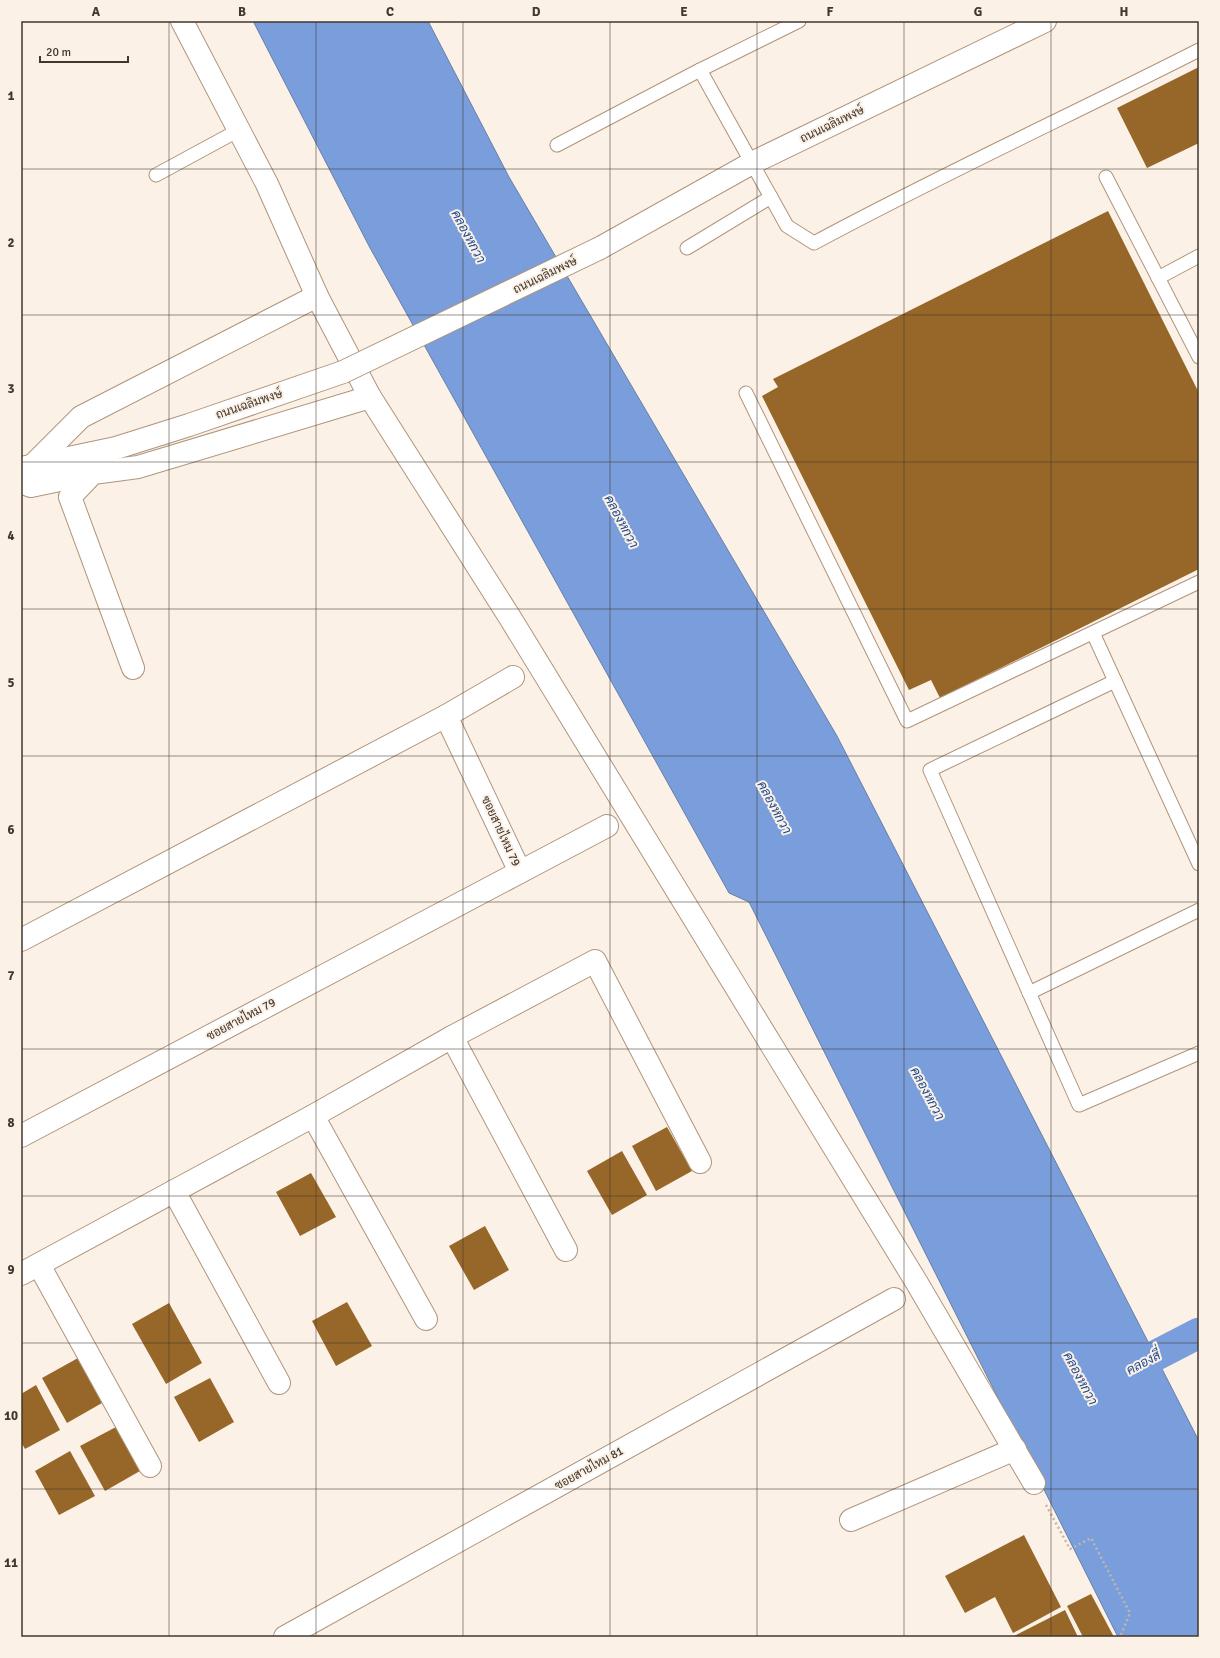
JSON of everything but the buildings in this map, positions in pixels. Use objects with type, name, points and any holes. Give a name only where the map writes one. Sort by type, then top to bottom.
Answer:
[{"type":"street","points":[[182,21],[267,184],[317,296],[370,397],[513,623],[917,1282],[1034,1484]]},
{"type":"street","name":"ถนนเฉลิมพงษ์","points":[[25,472],[116,448],[189,425],[343,372],[600,248],[752,163],[1045,21]]},
{"type":"street","points":[[317,296],[81,417],[25,472],[31,486],[93,473],[138,467],[370,397]]},
{"type":"street","points":[[93,473],[70,497],[133,668]]},
{"type":"street","points":[[21,940],[446,716],[513,677]]},
{"type":"street","name":"ซอยสายไหม 79","points":[[21,1136],[520,872],[446,716]]},
{"type":"street","points":[[520,872],[607,826]]},
{"type":"street","points":[[150,1466],[30,1270],[313,1116],[452,1037],[595,961],[700,1162]]},
{"type":"street","points":[[452,1037],[566,1250]]},
{"type":"street","points":[[313,1116],[426,1319]]},
{"type":"street","points":[[174,1191],[279,1383]]},
{"type":"street","name":"ซอยสายไหม 81","points":[[285,1637],[894,1299]]},
{"type":"street","points":[[851,1520],[1015,1449]]},
{"type":"lane","points":[[557,145],[700,70],[799,21]]},
{"type":"lane","points":[[700,70],[787,226],[814,243],[891,201],[1104,98],[1199,50]]},
{"type":"lane","points":[[156,174],[239,130]]},
{"type":"lane","points":[[1106,177],[1199,357]]},
{"type":"lane","points":[[687,248],[771,197]]},
{"type":"lane","points":[[1158,278],[1199,256]]},
{"type":"lane","points":[[746,393],[907,721],[1199,582]]},
{"type":"lane","points":[[1093,633],[1199,864]]},
{"type":"lane","points":[[1115,680],[930,770],[1079,1105],[1199,1053]]},
{"type":"lane","points":[[1029,993],[1199,910]]},
{"type":"path","points":[[1034,1484],[1070,1549],[1091,1538],[1130,1613],[1120,1637]]},
{"type":"water","name":"คลองหกวา","points":[[253,21],[428,21],[509,177],[837,736],[1199,1441],[1199,1637],[1118,1637],[749,902],[729,893],[369,246]]},
{"type":"waterway","name":"คลองสี่","points":[[1118,1375],[1199,1333]]}]
